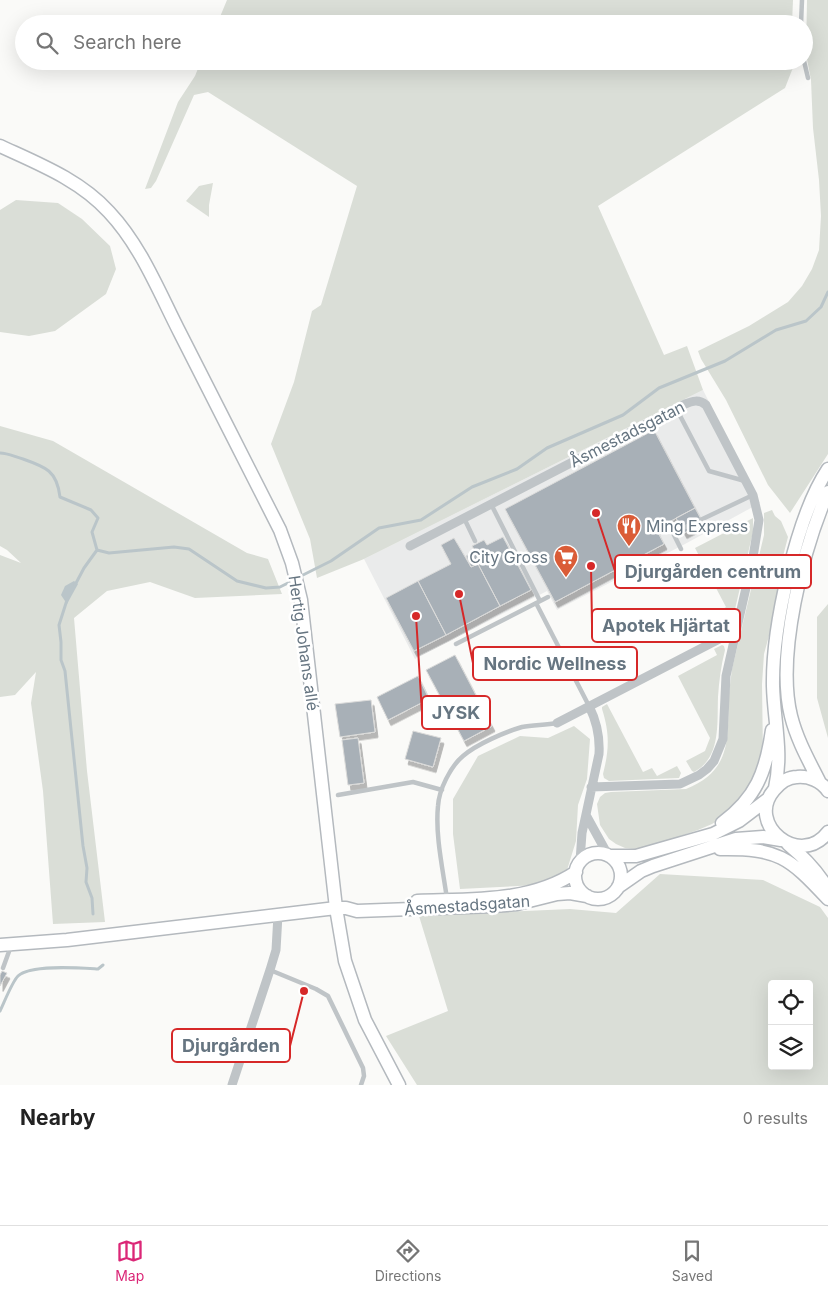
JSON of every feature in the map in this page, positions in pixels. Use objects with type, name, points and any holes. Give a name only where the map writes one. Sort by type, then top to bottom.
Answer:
[{"type":"street","name":"Hertig Johans allé","points":[[0,146],[70,180],[109,212],[127,233],[280,530],[300,593],[341,908],[345,962],[365,1020],[398,1085]]},
{"type":"street","name":"Åsmestadsgatan","points":[[410,546],[676,408],[696,401],[706,405],[753,495],[758,513],[759,527],[726,676],[723,739],[714,761],[707,769],[680,784],[591,787]]},
{"type":"street","points":[[693,839],[719,825],[740,809],[750,798],[763,774],[771,739],[774,713],[774,658],[779,622],[790,570],[810,506],[828,470]]},
{"type":"street","points":[[825,786],[799,742],[791,715],[787,688],[788,647],[793,610],[802,571],[828,492]]},
{"type":"street","points":[[557,723],[727,635],[734,636]]},
{"type":"street","points":[[590,706],[596,722],[599,754],[582,833],[578,867],[578,886],[587,896],[607,897],[646,868],[736,839],[762,837],[803,846],[812,844],[828,832]]},
{"type":"street","points":[[774,713],[780,755],[779,771],[766,811],[767,820],[774,833],[805,858],[818,873],[828,890]]},
{"type":"street","points":[[578,867],[586,856],[594,853],[636,856],[713,834],[727,828],[786,780],[798,777],[808,778],[825,786]]},
{"type":"street","points":[[586,815],[620,870],[621,878],[618,887]]},
{"type":"street","points":[[707,849],[740,848],[771,852],[794,866],[828,899]]},
{"type":"street","name":"Åsmestadsgatan","points":[[6,945],[67,940],[341,908],[357,911],[447,904],[546,888],[563,881],[578,867]]},
{"type":"street","name":"Åsmestadsgatan","points":[[447,904],[516,904],[570,893],[587,896]]},
{"type":"street","points":[[232,1085],[276,950],[278,915]]},
{"type":"lane","points":[[801,15],[802,0]]},
{"type":"lane","points":[[806,70],[808,78]]},
{"type":"lane","points":[[676,408],[709,471],[745,481]]},
{"type":"lane","points":[[681,549],[673,533],[753,495]]},
{"type":"lane","points":[[491,504],[590,706]]},
{"type":"lane","points":[[464,518],[475,541]]},
{"type":"lane","points":[[456,644],[548,597]]},
{"type":"lane","points":[[447,904],[437,825],[437,808],[442,790],[452,770],[463,756],[490,739],[523,727],[557,723]]},
{"type":"lane","points":[[338,795],[413,782],[442,790]]},
{"type":"lane","points":[[3,968],[6,945]]},
{"type":"lane","points":[[270,970],[328,996],[362,1068],[364,1076],[361,1085]]},
{"type":"shaded area","points":[[227,0],[793,0],[792,15],[221,15]]},
{"type":"shaded area","points":[[807,0],[828,0],[828,454],[790,513],[768,485],[726,400],[698,351],[749,326],[788,302],[802,286],[812,269],[819,250],[821,216],[809,70],[813,70],[813,15],[807,15]]},
{"type":"shaded area","points":[[197,70],[792,70],[785,88],[598,206],[664,355],[687,346],[703,390],[364,559],[317,578],[310,539],[271,444],[294,382],[312,311],[321,305],[357,186],[208,92],[194,95],[156,181],[151,188],[145,189],[178,102]]},
{"type":"shaded area","points":[[213,183],[209,217],[186,201],[199,186]]},
{"type":"shaded area","points":[[16,200],[58,203],[82,219],[110,246],[116,269],[106,294],[55,331],[29,336],[0,332],[0,210]]},
{"type":"shaded area","points":[[703,390],[760,503],[557,610],[547,591],[415,659],[364,559]]},
{"type":"shaded area","points":[[0,426],[53,441],[247,553],[268,559],[282,594],[195,598],[150,582],[107,591],[74,618],[87,771],[105,922],[53,924],[43,791],[31,703],[36,672],[15,695],[0,697],[0,555],[21,563],[0,546]]},
{"type":"shaded area","points":[[772,510],[781,521],[788,537],[781,564],[779,599],[764,654],[762,684],[763,755],[752,785],[723,817],[712,824],[651,846],[635,849],[625,848],[616,844],[609,839],[600,825],[597,804],[600,797],[605,793],[686,789],[702,781],[713,772],[720,761],[725,750],[727,737],[732,669],[764,535],[764,513]]},
{"type":"shaded area","points":[[753,518],[753,532],[732,622],[728,623],[720,611],[726,607],[695,548]]},
{"type":"shaded area","points":[[74,581],[78,584],[67,604],[61,595],[65,586]]},
{"type":"shaded area","points":[[828,604],[828,738],[817,698],[817,617]]},
{"type":"shaded area","points":[[722,645],[725,650],[719,685],[716,739],[709,758],[703,766],[694,772],[686,761],[705,751],[710,738],[678,676],[717,655],[714,649]]},
{"type":"shaded area","points":[[607,704],[643,772],[652,768],[657,776],[677,766],[681,773],[679,778],[609,781],[604,778],[608,742],[602,707]]},
{"type":"shaded area","points":[[574,726],[590,739],[587,779],[578,805],[576,841],[567,870],[539,885],[460,889],[453,834],[453,799],[478,756],[520,736],[548,738]]},
{"type":"shaded area","points":[[660,874],[763,880],[820,907],[828,918],[828,1085],[417,1085],[386,1036],[448,1011],[419,916],[570,909],[616,913]]},
{"type":"building","points":[[654,430],[695,508],[656,529],[664,544],[555,602],[505,509]]},
{"type":"building","points":[[695,508],[703,523],[684,533],[676,518]]},
{"type":"building","points":[[503,537],[531,590],[500,606],[478,564],[471,567],[466,556],[475,551],[472,546],[484,540],[487,545]]},
{"type":"building","points":[[454,538],[471,567],[478,564],[500,606],[446,635],[418,581],[451,564],[441,545]]},
{"type":"building","points":[[418,581],[446,635],[414,651],[386,598]]},
{"type":"building","points":[[455,655],[492,726],[464,741],[426,670]]},
{"type":"building","points":[[418,676],[429,699],[388,720],[377,697]]},
{"type":"building","points":[[371,700],[375,732],[340,737],[335,704]]},
{"type":"building","points":[[413,731],[441,738],[433,767],[405,759]]},
{"type":"building","points":[[358,738],[364,783],[348,785],[342,740]]},
{"type":"building","points":[[2,971],[7,973],[0,986],[0,975]]},
{"type":"waterway","points":[[299,577],[331,561],[379,528],[421,520],[472,487],[517,469],[547,448],[623,415],[659,388],[725,361],[776,330],[806,321],[821,307],[828,292]]},
{"type":"waterway","points":[[0,453],[23,459],[49,471],[56,481],[60,497],[91,510],[98,518],[92,532],[97,550],[109,553],[174,547],[189,549],[237,581],[266,588],[280,587],[294,580]]},
{"type":"waterway","points":[[75,585],[97,550]]},
{"type":"waterway","points":[[67,600],[59,625],[61,660],[65,671],[83,846],[87,868],[86,882],[92,898],[93,914]]},
{"type":"waterway","points":[[0,1011],[16,979],[24,972],[44,968],[98,969],[103,965]]},
{"type":"place","name":"Djurgården centrum","points":[[596,513]]},
{"type":"place","name":"Ming Express","points":[[629,547]]},
{"type":"place","name":"Apotek Hjärtat","points":[[591,566]]},
{"type":"place","name":"City Gross","points":[[566,578]]},
{"type":"place","name":"Nordic Wellness","points":[[459,594]]},
{"type":"place","name":"JYSK","points":[[416,616]]},
{"type":"place","name":"Djurgården","points":[[304,991]]}]
